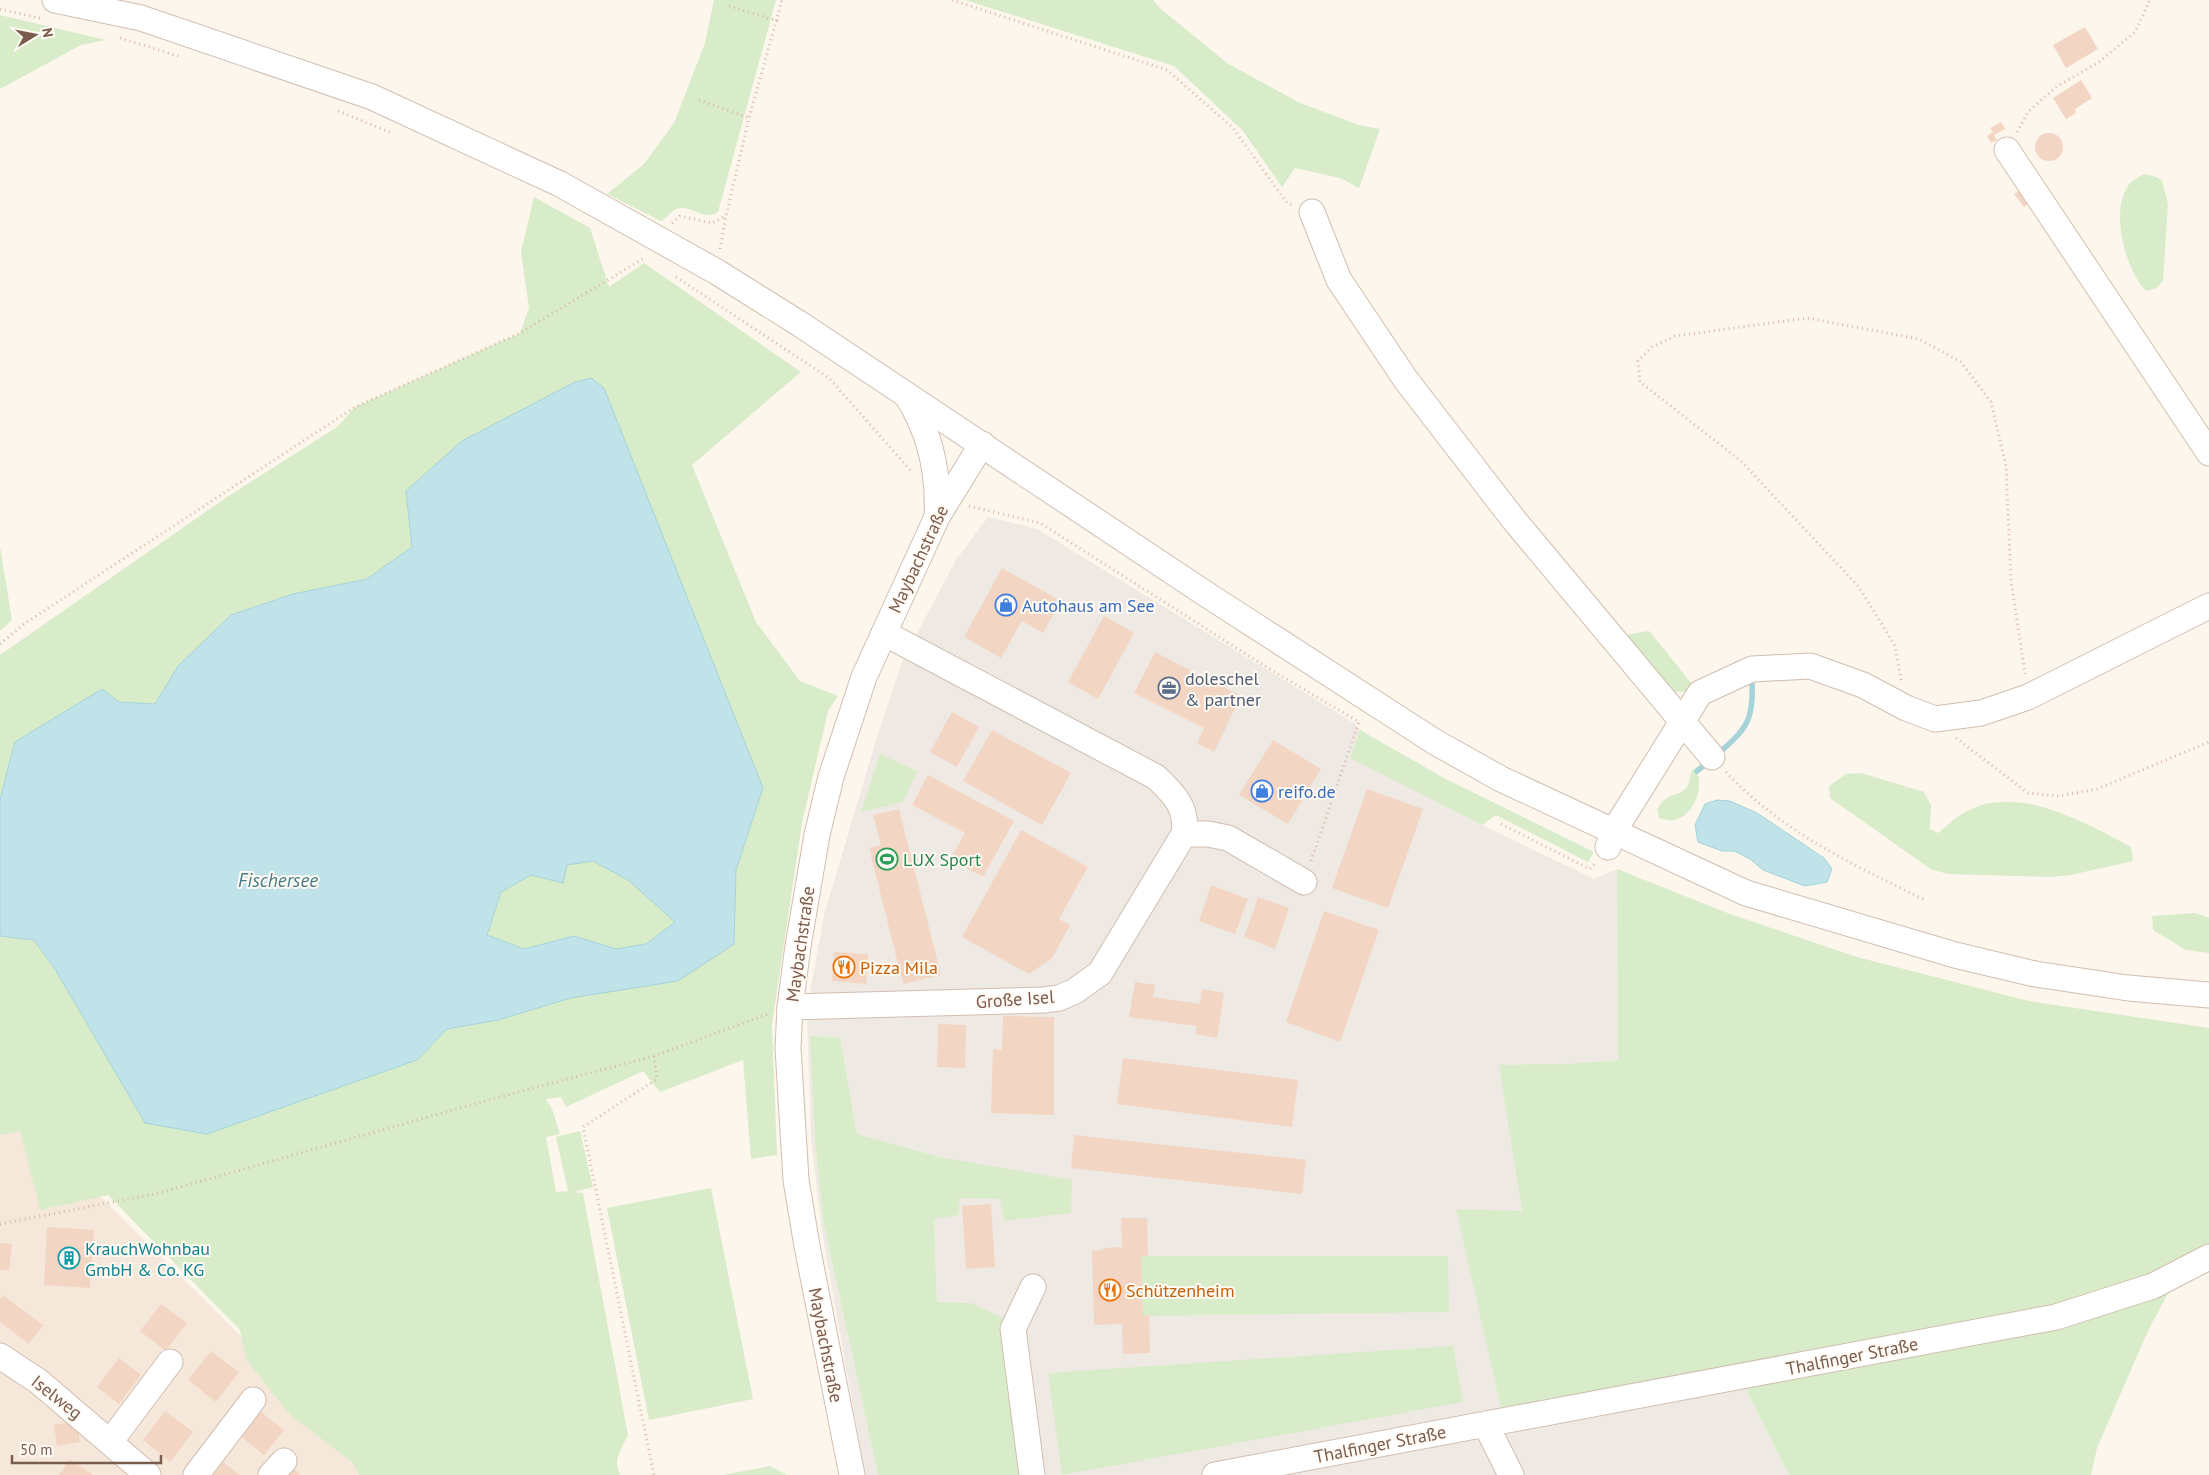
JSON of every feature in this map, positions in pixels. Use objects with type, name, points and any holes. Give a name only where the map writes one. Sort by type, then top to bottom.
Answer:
[{"type":"street","points":[[50,10],[141,18],[372,98],[560,184],[716,272],[906,393],[1209,596],[1435,742],[1611,840],[1746,893],[1954,955],[2035,974],[2128,988],[2209,995]]},
{"type":"street","points":[[2007,150],[2209,453]]},
{"type":"street","points":[[1312,212],[1339,280],[1406,380],[1514,520],[1712,757]]},
{"type":"street","points":[[906,393],[926,432],[933,454],[938,489],[937,517]]},
{"type":"street","name":"Maybachstraße","points":[[852,1475],[807,1246],[796,1180],[788,1048],[790,1007],[798,946],[817,835],[831,777],[864,677],[937,517],[982,444]]},
{"type":"street","points":[[1611,840],[1700,693],[1752,668],[1810,666],[1862,685],[1906,708],[1935,719],[1981,713],[2028,697],[2209,606]]},
{"type":"street","points":[[884,633],[1156,777],[1174,793],[1183,808],[1186,825],[1184,834],[1208,834],[1228,838],[1304,882]]},
{"type":"street","name":"Große Isel","points":[[790,1007],[1044,1000],[1059,998],[1075,991],[1100,973],[1184,834]]},
{"type":"street","name":"Thalfinger Straße","points":[[1215,1475],[2056,1317],[2153,1286],[2209,1257]]},
{"type":"street","points":[[1032,1475],[1013,1329],[1033,1287]]},
{"type":"street","name":"Iselweg","points":[[0,1356],[38,1381],[110,1442],[136,1470]]},
{"type":"street","points":[[110,1442],[170,1362]]},
{"type":"street","points":[[196,1475],[253,1400]]},
{"type":"street","points":[[1486,1424],[1511,1475]]},
{"type":"path","points":[[723,229],[749,118],[778,21],[782,0]]},
{"type":"path","points":[[952,0],[1168,70],[1233,128],[1287,203],[1312,212]]},
{"type":"path","points":[[2007,150],[2028,112],[2056,86],[2099,62],[2135,32],[2150,0]]},
{"type":"path","points":[[730,6],[778,21]]},
{"type":"path","points":[[0,9],[50,10]]},
{"type":"path","points":[[117,37],[190,60]]},
{"type":"path","points":[[699,100],[749,118]]},
{"type":"path","points":[[333,109],[394,134]]},
{"type":"path","points":[[693,218],[712,223],[726,216]]},
{"type":"path","points":[[638,253],[654,262]]},
{"type":"path","points":[[0,644],[24,624],[355,407],[520,333],[646,257]]},
{"type":"path","points":[[670,273],[829,378],[907,468],[914,473]]},
{"type":"path","points":[[1900,677],[1894,646],[1859,587],[1741,460],[1640,382],[1638,361],[1652,347],[1676,336],[1807,318],[1919,339],[1961,362],[1991,402],[2006,466],[2011,581],[2022,654]]},
{"type":"path","points":[[1304,882],[1359,722]]},
{"type":"path","points":[[1965,746],[2028,793],[2060,796],[2097,789],[2209,742]]},
{"type":"path","points":[[1712,757],[1743,791],[1822,849],[1925,900]]},
{"type":"path","points":[[1501,824],[1590,869],[1611,840]]},
{"type":"path","points":[[0,1224],[159,1193],[485,1101],[654,1056],[732,1026],[790,1007]]},
{"type":"path","points":[[654,1056],[657,1079],[583,1127],[654,1475]]},
{"type":"shaded area","points":[[988,517],[1037,529],[1354,723],[1360,730],[1351,758],[1482,825],[1594,879],[1617,869],[1618,1060],[1565,1064],[1522,1211],[1457,1209],[1467,1253],[1744,1385],[1789,1475],[1023,1475],[971,1303],[937,1302],[934,1219],[959,1198],[1000,1199],[1071,1213],[944,1158],[857,1134],[840,1037],[811,1036],[815,1140],[823,1220],[878,1475],[865,1475],[821,1225],[811,1136],[807,1011],[824,915],[877,737],[902,662],[956,560]]},
{"type":"shaded area","points":[[0,1096],[335,1430],[363,1475],[0,1475]]},
{"type":"green space","points":[[714,0],[776,0],[718,212],[709,215],[680,208],[674,210],[661,221],[607,194],[644,164],[674,123],[705,43]]},
{"type":"green space","points":[[965,0],[1153,0],[1161,9],[1227,63],[1298,102],[1359,125],[1380,129],[1359,188],[1340,178],[1295,168],[1282,187],[1243,131],[1174,66]]},
{"type":"green space","points":[[0,15],[106,40],[81,45],[0,89]]},
{"type":"green space","points":[[2144,174],[2156,177],[2162,181],[2168,204],[2163,280],[2157,288],[2146,291],[2138,281],[2126,254],[2120,222],[2124,193],[2131,182]]},
{"type":"green space","points":[[534,197],[590,228],[609,287],[644,263],[801,372],[692,465],[756,622],[800,681],[838,696],[828,711],[802,823],[772,1024],[777,1155],[751,1159],[743,1060],[660,1092],[643,1071],[566,1107],[561,1097],[546,1099],[552,1109],[560,1134],[546,1137],[556,1192],[568,1191],[556,1137],[580,1131],[593,1187],[574,1192],[583,1193],[628,1435],[617,1460],[618,1470],[621,1475],[359,1475],[352,1462],[290,1415],[246,1359],[240,1330],[108,1195],[40,1210],[20,1131],[0,1135],[0,936],[34,940],[55,969],[417,1060],[447,1029],[498,1020],[734,944],[736,870],[763,788],[406,491],[412,547],[367,579],[293,594],[231,615],[178,666],[155,704],[119,702],[15,742],[0,799],[0,655],[227,497],[337,427],[355,407],[520,333],[529,308],[521,252]]},
{"type":"green space","points":[[0,547],[12,620],[0,631]]},
{"type":"green space","points":[[1649,631],[1693,685],[1687,690],[1676,692],[1669,689],[1625,635]]},
{"type":"green space","points":[[1360,730],[1444,778],[1594,852],[1588,862],[1496,815],[1482,825],[1350,758]]},
{"type":"green space","points":[[880,754],[917,771],[903,802],[861,812]]},
{"type":"green space","points":[[1693,769],[1696,770],[1699,784],[1696,800],[1688,812],[1675,820],[1669,821],[1659,818],[1657,810],[1661,804],[1668,797],[1686,788]]},
{"type":"green space","points":[[1861,773],[1924,792],[1931,805],[1930,829],[1938,833],[1962,814],[1982,805],[2004,802],[2026,803],[2071,817],[2131,847],[2133,861],[2071,875],[2051,877],[1949,874],[1932,870],[1830,798],[1829,786],[1846,774]]},
{"type":"green space","points":[[593,861],[628,880],[676,922],[646,944],[616,949],[574,936],[524,949],[487,935],[501,892],[531,875],[563,883],[567,865]]},
{"type":"green space","points":[[1617,869],[1730,914],[1857,957],[2029,1001],[2209,1028],[2209,1248],[2151,1279],[2052,1308],[1502,1412],[1456,1209],[1522,1211],[1499,1065],[1565,1064],[1618,1060]]},
{"type":"green space","points":[[2195,913],[2209,918],[2209,953],[2186,950],[2153,930],[2152,916]]},
{"type":"green space","points":[[810,1036],[840,1037],[857,1134],[944,1158],[1072,1180],[1071,1213],[1004,1221],[1000,1199],[960,1198],[958,1215],[934,1219],[937,1302],[971,1303],[1005,1319],[1023,1475],[878,1475],[823,1220],[815,1140]]},
{"type":"green space","points":[[711,1188],[753,1399],[649,1420],[607,1208]]},
{"type":"green space","points":[[1141,1256],[1448,1256],[1449,1312],[1143,1316]]},
{"type":"green space","points":[[2168,1293],[2148,1331],[2097,1448],[2091,1475],[1789,1475],[1744,1385],[2058,1328]]},
{"type":"green space","points":[[1453,1346],[1463,1402],[1062,1475],[1048,1373]]},
{"type":"green space","points":[[770,1466],[787,1475],[723,1475]]},
{"type":"water","name":"Fischersee","points":[[591,378],[604,388],[763,788],[736,870],[734,944],[678,981],[571,998],[498,1020],[447,1029],[417,1060],[207,1134],[145,1123],[55,969],[34,940],[0,936],[0,799],[15,742],[102,689],[119,702],[155,704],[178,666],[231,615],[293,594],[367,579],[412,547],[406,491],[462,441],[575,382]],"holes":[[[593,861],[628,880],[675,922],[646,944],[616,949],[574,936],[524,949],[487,935],[501,892],[531,875],[563,883],[567,865]]]},
{"type":"water","points":[[1717,800],[1730,801],[1757,813],[1824,858],[1832,869],[1827,882],[1805,886],[1763,870],[1750,859],[1734,851],[1722,851],[1698,842],[1695,825],[1705,804]]},
{"type":"building","points":[[2085,27],[2098,49],[2066,68],[2053,45]]},
{"type":"building","points":[[2081,80],[2092,98],[2075,109],[2076,113],[2066,119],[2053,98]]},
{"type":"building","points":[[2001,122],[2005,129],[1994,135],[1997,140],[1991,143],[1987,136],[1993,132],[1990,128]]},
{"type":"building","points":[[2049,133],[2059,137],[2063,147],[2059,157],[2049,161],[2039,157],[2035,147],[2039,137]]},
{"type":"building","points":[[2022,189],[2031,202],[2024,207],[2014,194]]},
{"type":"building","name":"Autohaus am See","points":[[1002,568],[1061,601],[1043,633],[1022,621],[1001,658],[964,637]]},
{"type":"building","points":[[1104,616],[1134,633],[1098,699],[1068,682]]},
{"type":"building","points":[[1155,652],[1241,696],[1214,752],[1197,743],[1204,728],[1134,693]]},
{"type":"building","points":[[952,712],[979,727],[957,767],[930,752]]},
{"type":"building","points":[[992,730],[1071,773],[1042,825],[963,781]]},
{"type":"building","points":[[1273,740],[1321,769],[1288,824],[1239,795]]},
{"type":"building","points":[[928,775],[1014,821],[983,877],[950,859],[965,833],[912,805]]},
{"type":"building","points":[[1367,789],[1423,809],[1388,908],[1332,888]]},
{"type":"building","points":[[899,809],[941,975],[903,984],[869,848],[881,845],[873,815]]},
{"type":"building","points":[[1021,830],[1088,867],[1059,919],[1070,925],[1052,958],[1029,974],[962,937]]},
{"type":"building","points":[[1211,885],[1248,899],[1235,934],[1199,921]]},
{"type":"building","points":[[1258,897],[1289,908],[1275,949],[1244,937]]},
{"type":"building","points":[[1324,911],[1379,930],[1340,1042],[1286,1022]]},
{"type":"building","points":[[834,952],[868,954],[866,984],[832,981]]},
{"type":"building","points":[[1135,982],[1155,985],[1153,997],[1200,1004],[1202,989],[1224,993],[1217,1038],[1195,1034],[1197,1026],[1129,1017]]},
{"type":"building","points":[[1003,1016],[1054,1017],[1054,1115],[991,1113],[993,1049],[1002,1050]]},
{"type":"building","points":[[938,1024],[966,1025],[965,1068],[937,1067]]},
{"type":"building","points":[[1123,1058],[1298,1080],[1292,1127],[1117,1104]]},
{"type":"building","points":[[1074,1135],[1306,1160],[1302,1194],[1071,1168]]},
{"type":"building","points":[[991,1204],[995,1267],[966,1269],[962,1206]]},
{"type":"building","points":[[1121,1218],[1147,1218],[1148,1256],[1141,1256],[1143,1316],[1149,1315],[1150,1353],[1123,1354],[1122,1324],[1094,1325],[1092,1251],[1103,1250],[1103,1248],[1122,1247]]},
{"type":"building","name":"KrauchWohnbau GmbH & Co. KG","points":[[47,1227],[94,1230],[90,1288],[44,1285]]},
{"type":"building","points":[[0,1243],[12,1244],[9,1271],[0,1270]]},
{"type":"building","points":[[3,1295],[43,1325],[29,1344],[0,1322],[0,1299]]},
{"type":"building","points":[[161,1304],[187,1323],[166,1351],[140,1331]]},
{"type":"building","points":[[211,1351],[239,1372],[216,1402],[188,1380]]},
{"type":"building","points":[[119,1358],[141,1375],[119,1404],[97,1387]]},
{"type":"building","points":[[165,1411],[193,1432],[170,1462],[143,1440]]},
{"type":"building","points":[[260,1411],[284,1430],[264,1455],[240,1436]]},
{"type":"building","points":[[77,1421],[80,1442],[57,1446],[54,1425]]},
{"type":"building","points":[[70,1459],[93,1475],[59,1475]]},
{"type":"building","points":[[222,1461],[237,1473],[240,1475],[211,1475]]},
{"type":"building","points":[[294,1469],[300,1475],[288,1475]]},
{"type":"waterway","points":[[1718,754],[1742,731],[1750,715],[1752,682]]},
{"type":"waterway","points":[[1697,771],[1708,762]]},
{"type":"place","name":"Autohaus am See","points":[[1006,605]]},
{"type":"place","name":"doleschel & partner","points":[[1169,688]]},
{"type":"place","name":"reifo.de","points":[[1262,791]]},
{"type":"place","name":"LUX Sport","points":[[887,859]]},
{"type":"place","name":"Pizza Mila","points":[[844,967]]},
{"type":"place","name":"KrauchWohnbau GmbH & Co. KG","points":[[69,1258]]},
{"type":"place","name":"Schützenheim","points":[[1110,1290]]}]
